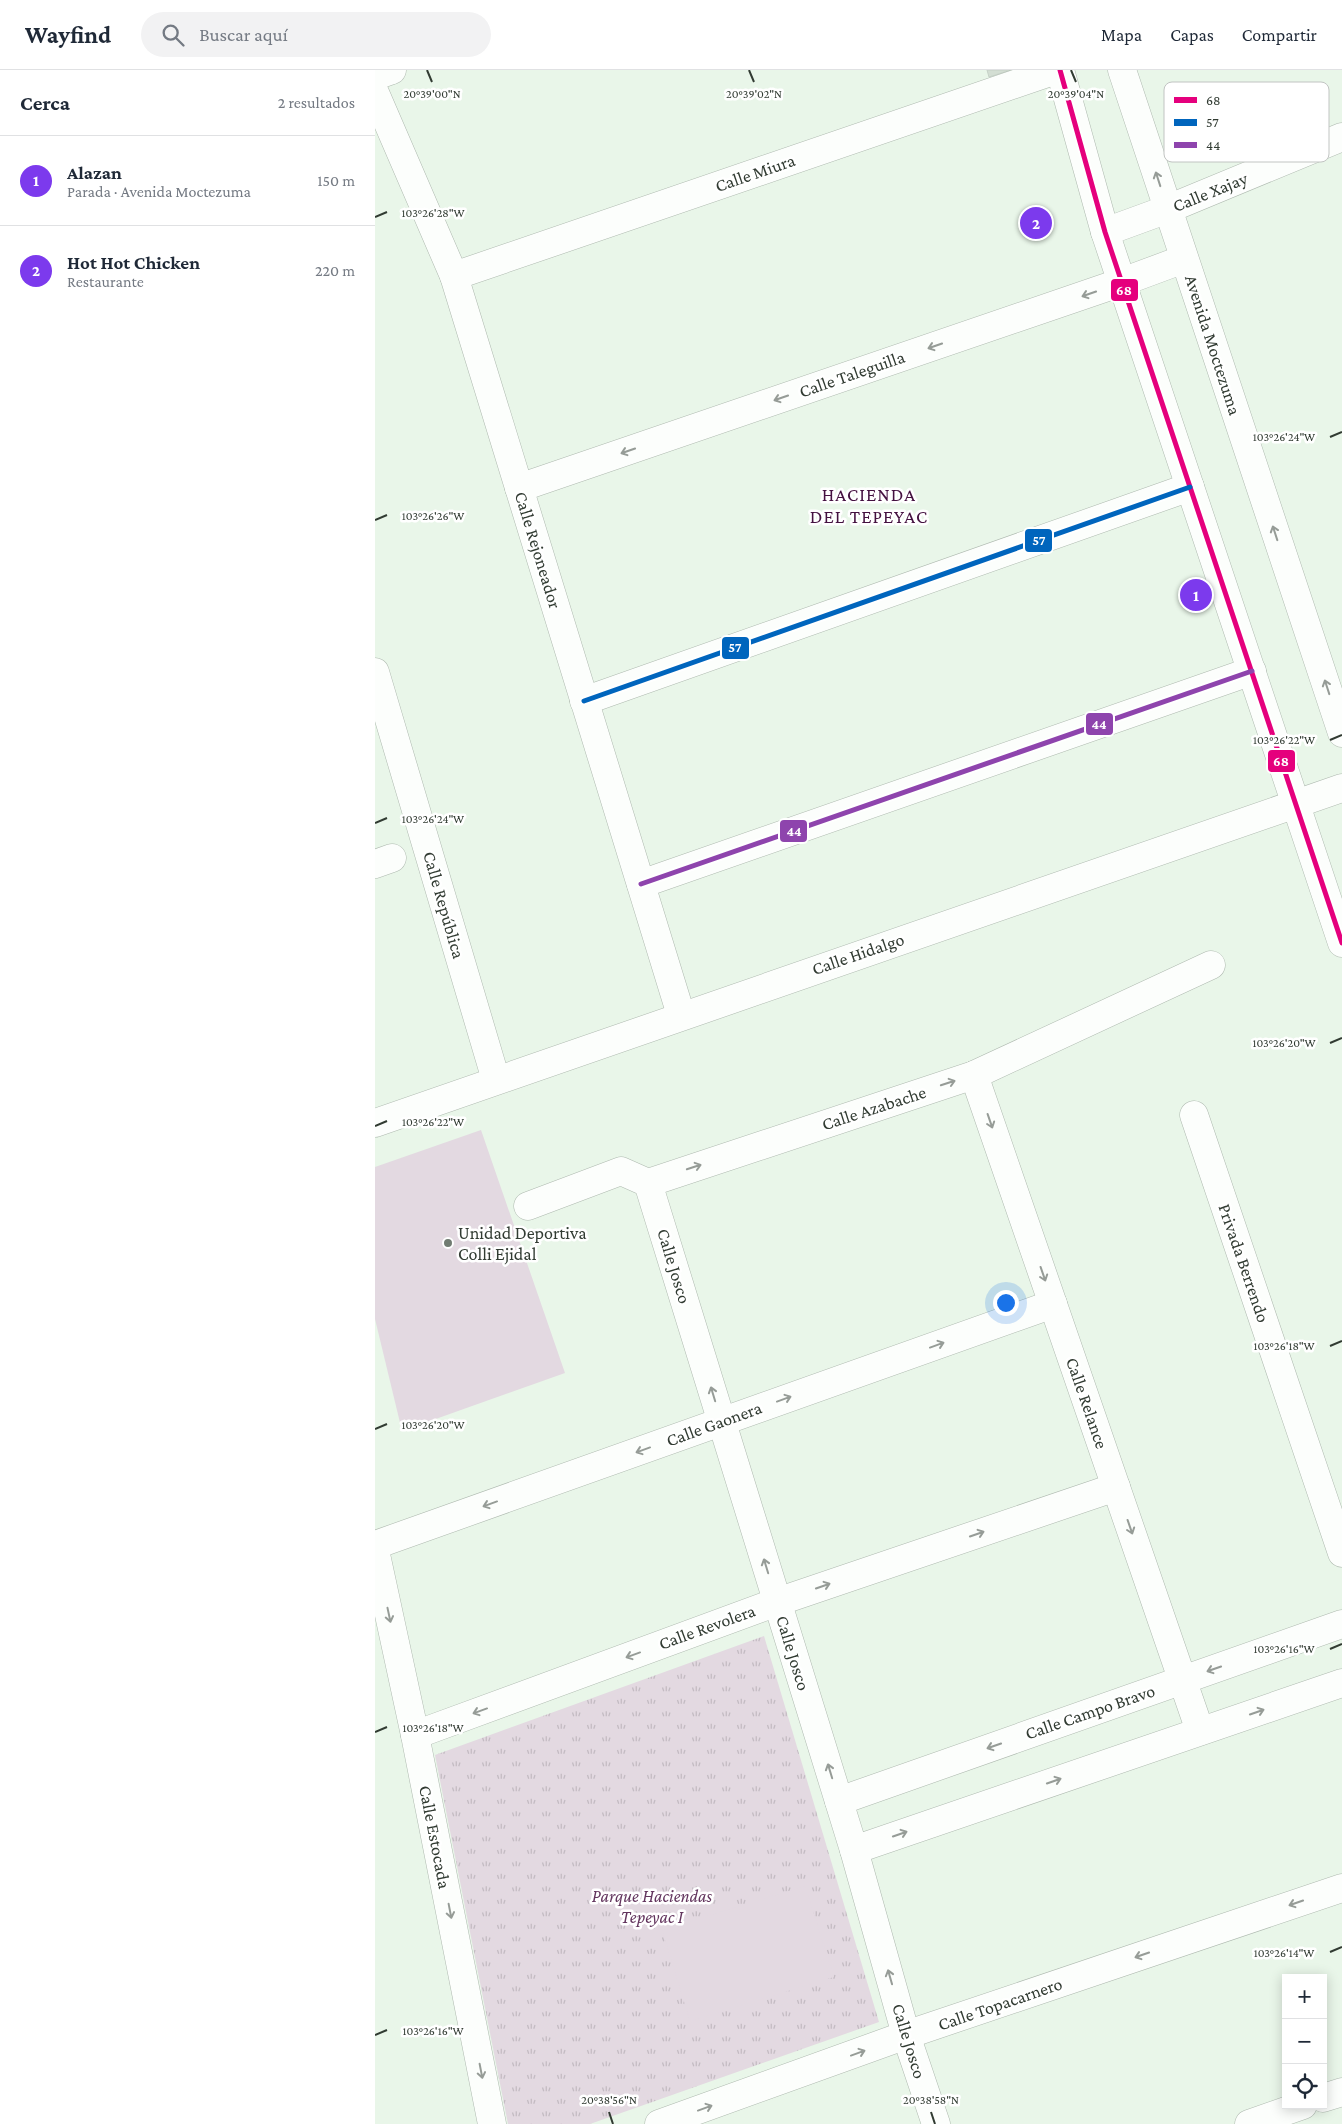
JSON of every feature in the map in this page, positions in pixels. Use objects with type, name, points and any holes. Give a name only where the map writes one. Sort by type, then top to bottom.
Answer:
[{"type":"street","points":[[375,76],[392,70]]},
{"type":"street","name":"Calle Miura","points":[[454,276],[1056,70]]},
{"type":"street","points":[[1059,70],[1105,232],[1342,943]]},
{"type":"street","name":"Avenida Moctezuma","points":[[1123,70],[1342,733]]},
{"type":"street","name":"Calle Rejoneador","points":[[375,93],[454,276],[681,1015]]},
{"type":"street","name":"Calle Xajay","points":[[1329,142],[1342,137]]},
{"type":"street","name":"Calle Xajay","points":[[1105,232],[1168,209],[1282,162]]},
{"type":"street","name":"Calle Taleguilla","points":[[519,488],[1122,282],[1184,259]]},
{"type":"street","points":[[584,701],[1191,487]]},
{"type":"street","points":[[641,884],[1252,671]]},
{"type":"street","name":"Calle República","points":[[375,672],[495,1080]]},
{"type":"street","name":"Calle Hidalgo","points":[[375,1123],[681,1015],[1342,788]]},
{"type":"street","name":"Calle Azabache","points":[[648,1183],[974,1075],[1211,965]]},
{"type":"street","name":"Calle Relance","points":[[974,1075],[1200,1731]]},
{"type":"street","name":"Privada Berrendo","points":[[1194,1115],[1342,1553]]},
{"type":"street","points":[[528,1206],[621,1171],[648,1183]]},
{"type":"street","name":"Calle Josco","points":[[648,1183],[854,1850],[906,2035],[936,2124]]},
{"type":"street","name":"Calle Gaonera","points":[[375,1545],[1053,1304]]},
{"type":"street","name":"Calle Revolera","points":[[415,1735],[777,1602],[1116,1487]]},
{"type":"street","name":"Calle Estocada","points":[[375,1550],[415,1735],[492,2124]]},
{"type":"street","name":"Calle Campo Bravo","points":[[839,1801],[1342,1624]]},
{"type":"street","points":[[854,1850],[1342,1683]]},
{"type":"street","name":"Calle Topacarnero","points":[[659,2124],[906,2035],[1342,1888]]},
{"type":"street","points":[[1327,2097],[1342,2092]]},
{"type":"street","points":[[1249,2124],[1292,2109]]},
{"type":"green space","name":"Unidad Deportiva Colli Ejidal","points":[[481,1130],[565,1373],[402,1431],[375,1319],[375,1167]]},
{"type":"green space","name":"Parque Haciendas Tepeyac I","points":[[764,1636],[879,2022],[590,2124],[508,2124],[435,1755]]},
{"type":"green space","points":[[805,1886],[834,1977],[690,2021],[662,1930]]},
{"type":"building","points":[[987,70],[1011,70],[989,77]]},
{"type":"transit line","name":"68","points":[[1060,70],[1105,232],[1342,943]]},
{"type":"transit line","name":"57","points":[[584,701],[1190,487]]},
{"type":"transit line","name":"44","points":[[641,884],[1252,671]]},
{"type":"place","name":"Hot Hot Chicken","points":[[1036,223]]},
{"type":"place","name":"Alazan","points":[[1196,595]]},
{"type":"place","name":"Unidad Deportiva Colli Ejidal","points":[[448,1243]]},
{"type":"district","name":"HACIENDA DEL TEPEYAC","points":[[869,505]]}]
